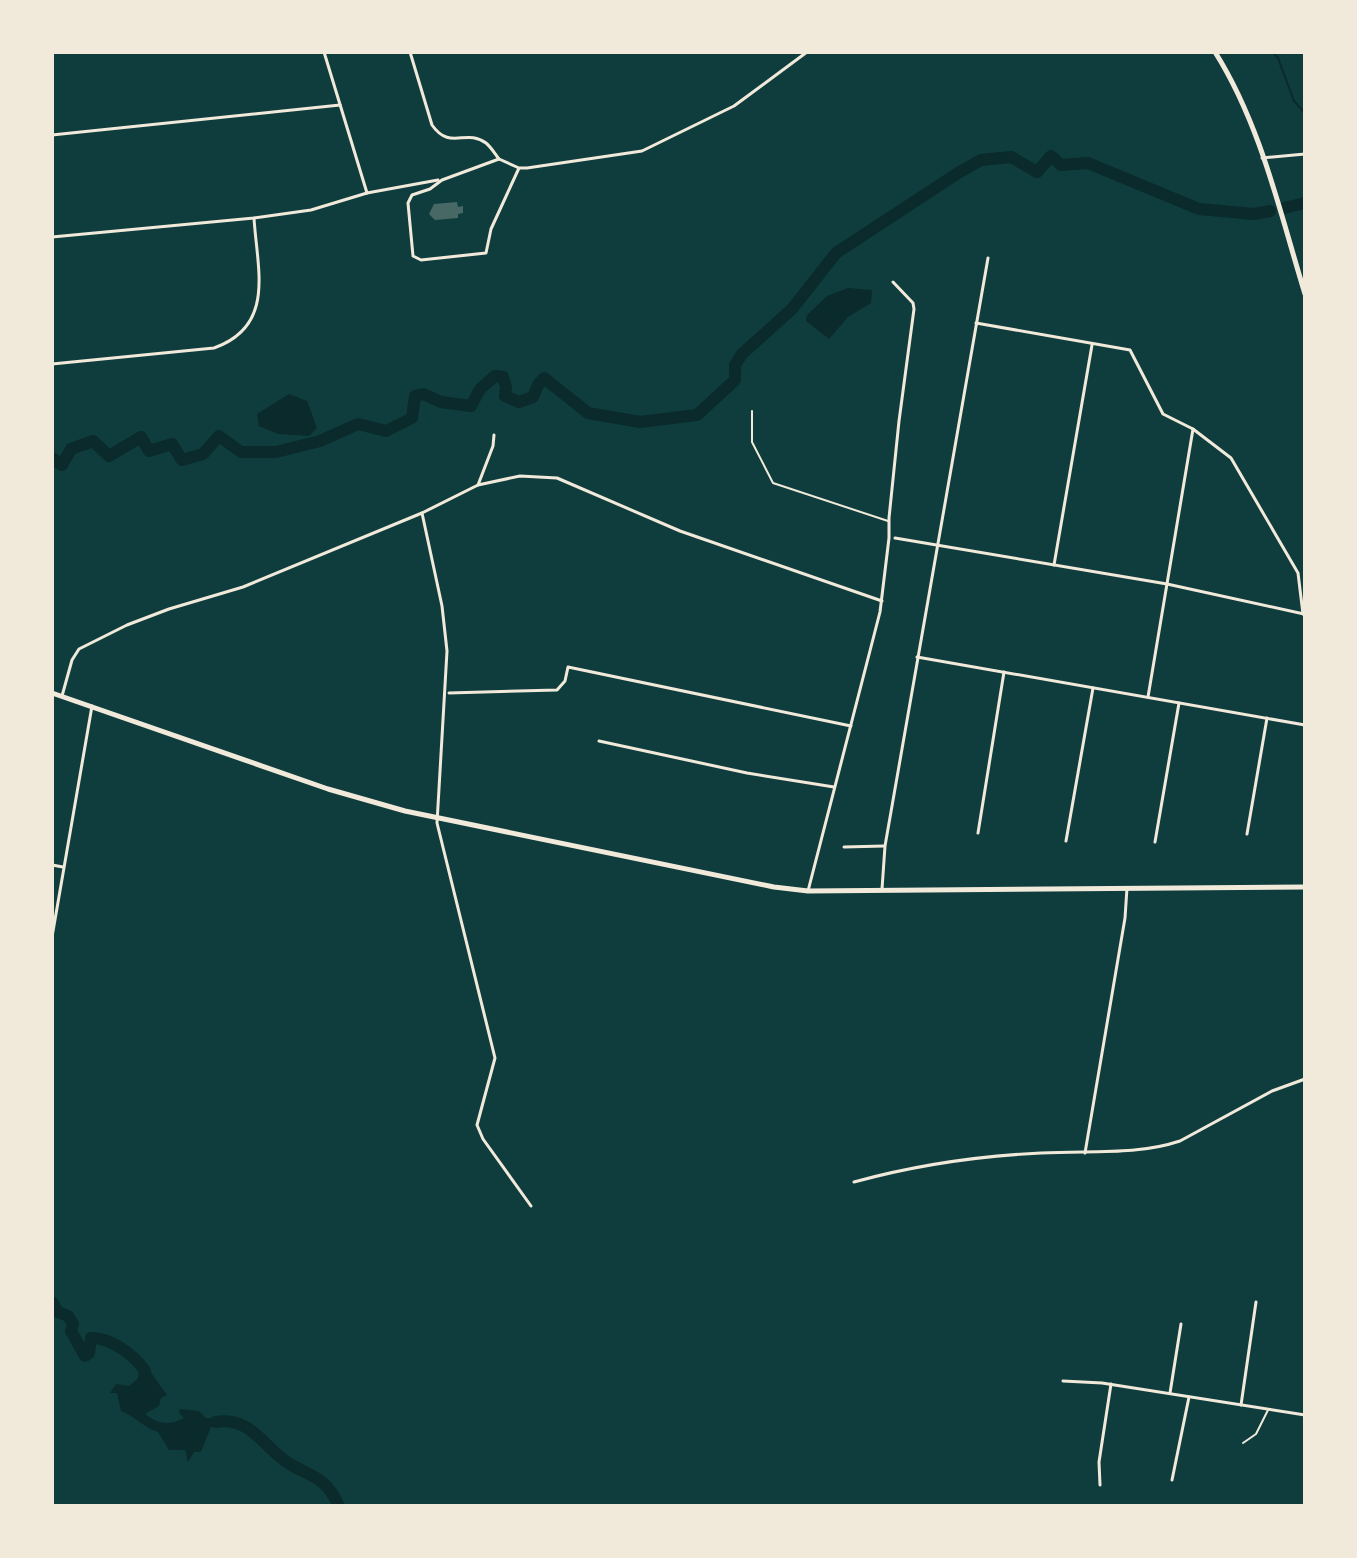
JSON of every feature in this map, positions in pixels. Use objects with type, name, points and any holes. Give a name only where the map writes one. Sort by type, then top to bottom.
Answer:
[{"type":"main road","points":[[1215,52],[1240,97],[1305,294]]},
{"type":"main road","points":[[52,693],[328,789],[438,818],[750,883],[808,891],[1305,887]]},
{"type":"street","points":[[324,52],[367,193]]},
{"type":"street","points":[[410,52],[432,125],[438,133],[451,140],[478,139],[488,144],[499,159],[519,168],[642,151],[734,106],[807,52]]},
{"type":"street","points":[[52,135],[340,105]]},
{"type":"street","points":[[1262,158],[1305,154]]},
{"type":"street","points":[[52,237],[311,210],[367,193],[442,180],[499,159]]},
{"type":"street","points":[[442,180],[430,189],[412,195],[409,200],[412,252],[421,260],[486,253],[491,229],[519,168]]},
{"type":"street","points":[[52,364],[214,348],[235,336],[252,319],[258,304],[254,218]]},
{"type":"street","points":[[882,889],[885,846],[988,258]]},
{"type":"street","points":[[808,891],[882,601],[899,421],[914,309],[913,303],[893,282]]},
{"type":"street","points":[[895,538],[1167,584],[1304,614],[1298,573],[1231,458],[1193,429],[1163,414],[1130,350],[976,323]]},
{"type":"street","points":[[1054,565],[1092,345]]},
{"type":"street","points":[[1148,697],[1193,429]]},
{"type":"street","points":[[478,485],[493,446],[494,435]]},
{"type":"street","points":[[62,696],[72,660],[79,649],[127,625],[243,587],[422,513],[478,485],[520,476],[557,478],[680,531],[882,601]]},
{"type":"street","points":[[422,513],[446,634],[447,693],[438,818],[495,1058],[477,1125],[483,1139],[531,1206]]},
{"type":"street","points":[[917,657],[1305,725]]},
{"type":"street","points":[[447,693],[557,690],[565,681],[568,667],[851,726]]},
{"type":"street","points":[[978,833],[1004,672]]},
{"type":"street","points":[[1066,841],[1093,688]]},
{"type":"street","points":[[1155,842],[1179,703]]},
{"type":"street","points":[[52,937],[92,706]]},
{"type":"street","points":[[1247,834],[1267,718]]},
{"type":"street","points":[[599,741],[747,773],[834,787]]},
{"type":"street","points":[[844,847],[885,846]]},
{"type":"street","points":[[52,865],[63,867]]},
{"type":"street","points":[[1085,1153],[1125,918],[1127,888]]},
{"type":"street","points":[[854,1182],[895,1171],[989,1156],[1137,1151],[1180,1141],[1272,1091],[1305,1079]]},
{"type":"street","points":[[1241,1405],[1256,1302]]},
{"type":"street","points":[[1170,1393],[1181,1324]]},
{"type":"street","points":[[1063,1381],[1111,1384],[1305,1415]]},
{"type":"street","points":[[1100,1485],[1099,1462],[1111,1384]]},
{"type":"street","points":[[1172,1480],[1189,1397]]},
{"type":"lane","points":[[752,411],[752,442],[773,483],[889,521]]},
{"type":"lane","points":[[1243,1443],[1256,1434],[1269,1409]]},
{"type":"water","points":[[848,288],[872,290],[871,303],[848,317],[829,339],[806,321],[807,315],[827,296]]},
{"type":"water","points":[[289,394],[307,401],[317,428],[309,436],[278,434],[259,426],[257,414]]},
{"type":"water","points":[[147,1367],[167,1395],[161,1398],[159,1406],[145,1414],[164,1423],[184,1418],[179,1413],[180,1409],[199,1411],[206,1418],[228,1419],[228,1424],[211,1427],[201,1452],[194,1452],[188,1462],[185,1450],[169,1450],[158,1432],[121,1411],[117,1393],[110,1393],[116,1384],[129,1386]]},
{"type":"building","points":[[457,202],[458,207],[463,206],[463,213],[458,214],[458,218],[435,220],[429,214],[434,204]]},
{"type":"waterway","points":[[1273,52],[1294,101],[1305,113]]},
{"type":"waterway","points":[[52,458],[62,465],[71,449],[93,441],[109,456],[141,437],[149,451],[172,444],[182,460],[203,454],[219,436],[241,452],[276,452],[320,441],[358,424],[386,431],[412,418],[415,396],[423,394],[441,402],[471,406],[480,389],[495,376],[503,377],[505,396],[519,402],[533,397],[544,378],[588,413],[640,422],[697,415],[735,380],[735,365],[742,354],[792,309],[836,253],[981,160],[1011,157],[1037,172],[1051,156],[1061,165],[1088,163],[1199,209],[1254,214],[1270,211]]},
{"type":"waterway","points":[[1284,208],[1305,203]]},
{"type":"waterway","points":[[52,1302],[58,1312],[68,1316],[73,1324],[71,1331],[85,1356],[89,1353],[91,1338],[114,1344],[135,1359],[145,1371],[143,1383]]},
{"type":"waterway","points":[[216,1422],[228,1421],[248,1428],[288,1463],[323,1483],[339,1506]]}]
